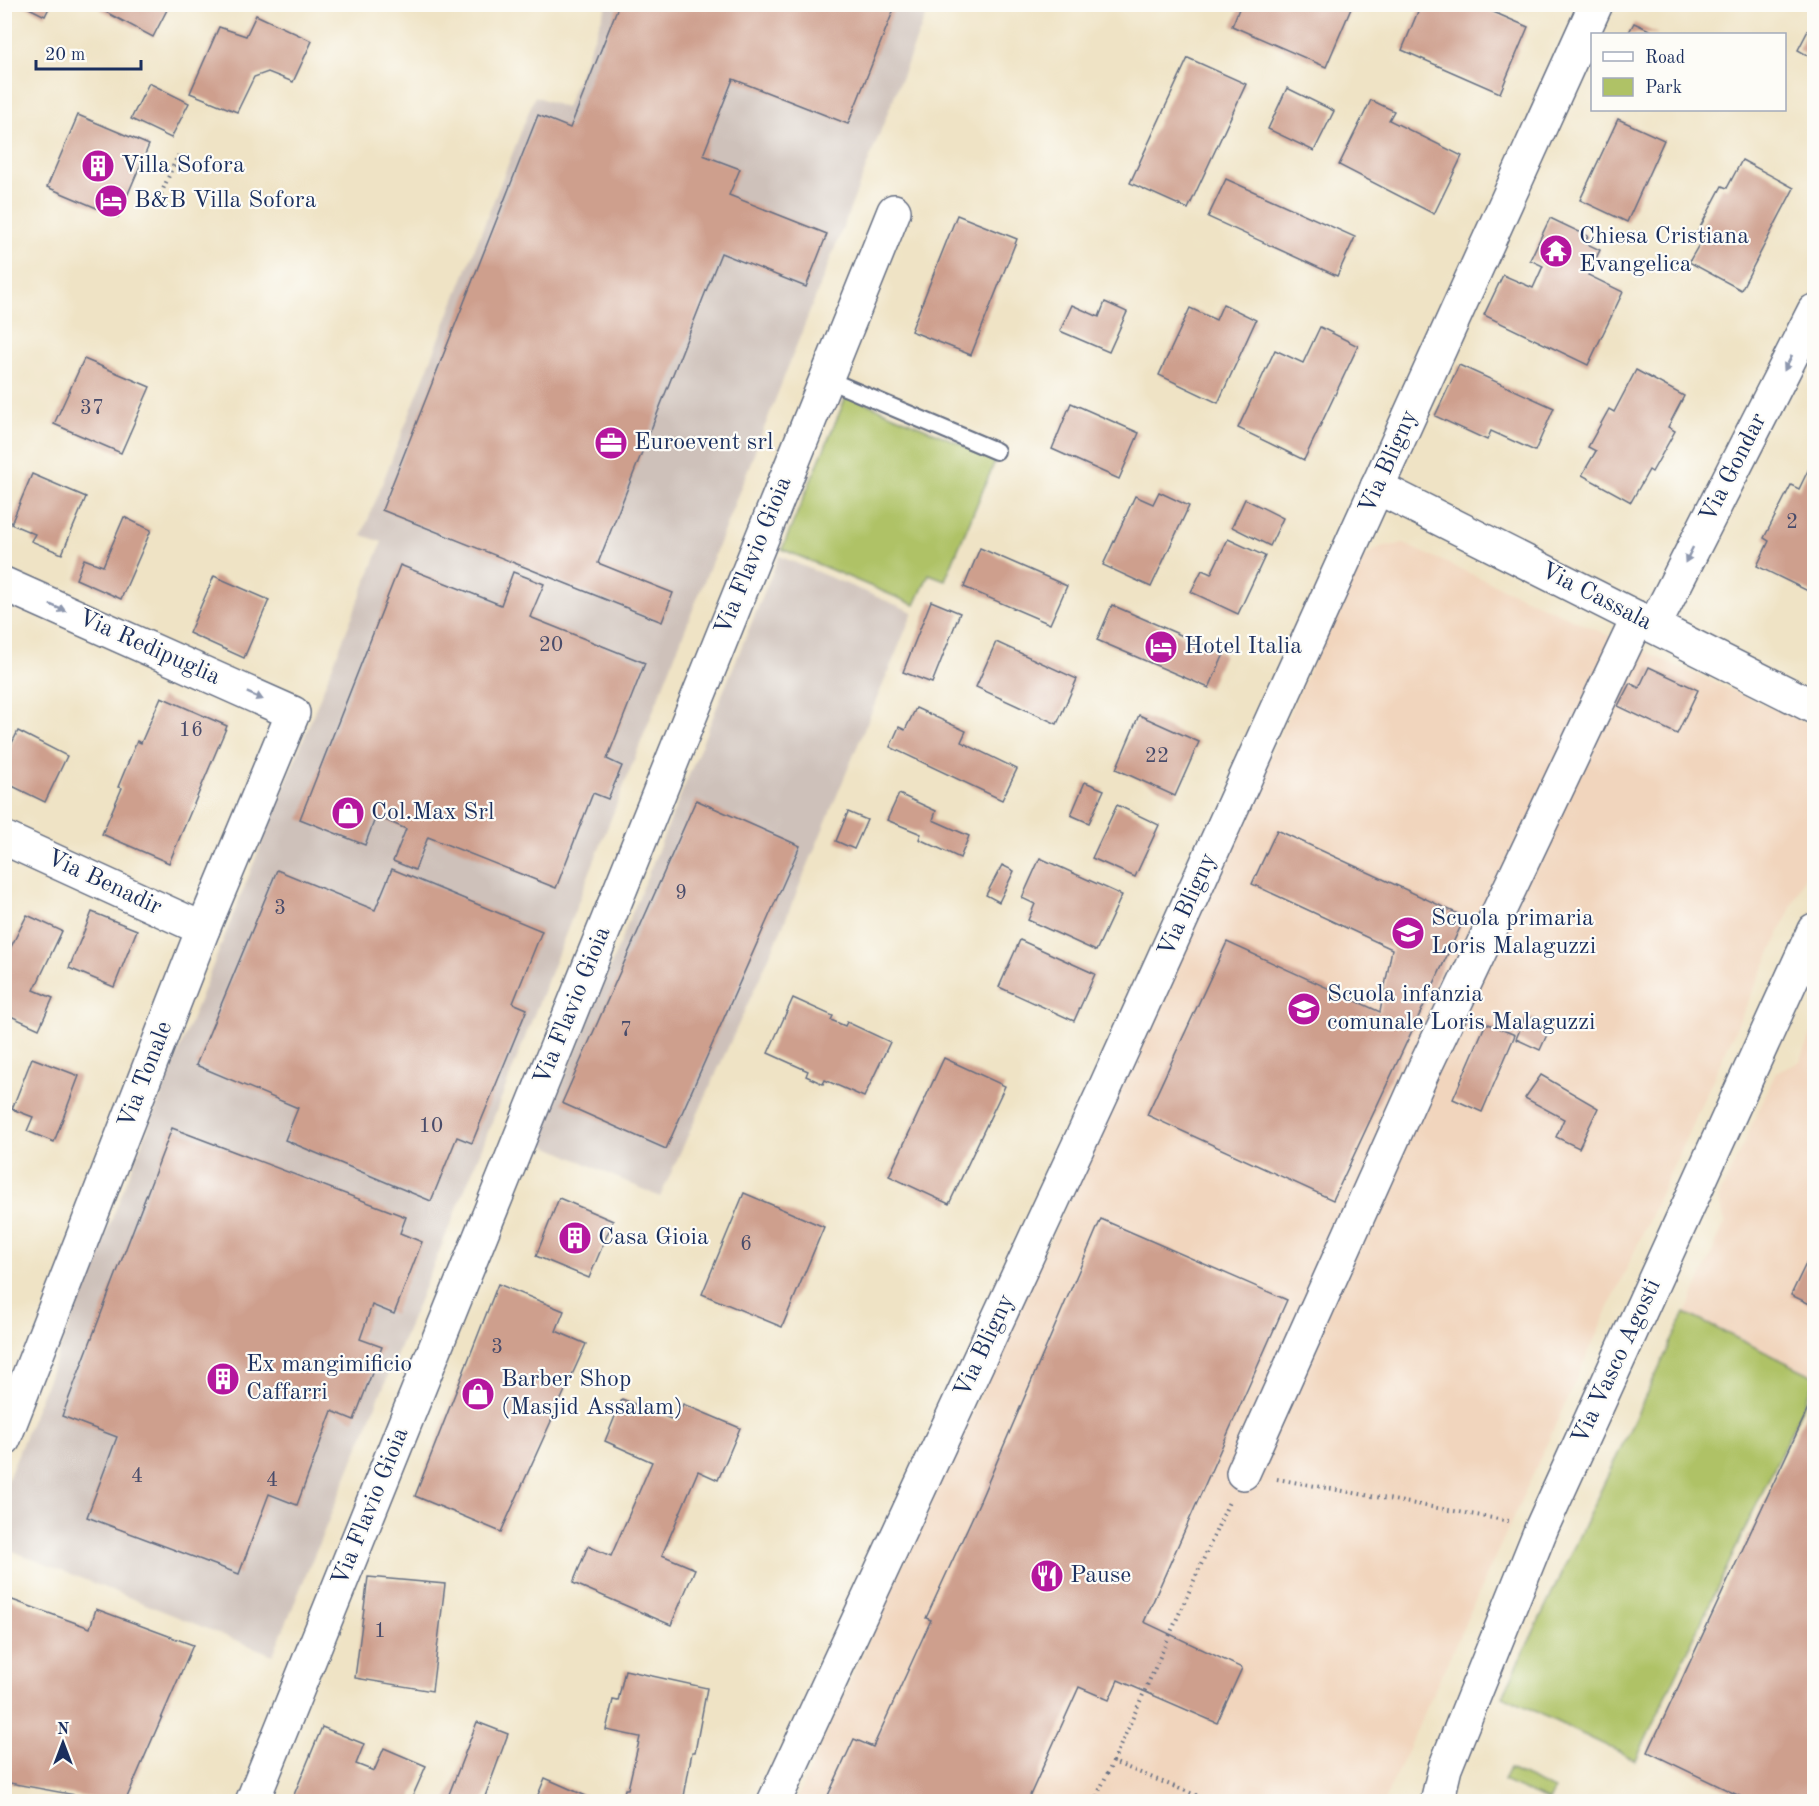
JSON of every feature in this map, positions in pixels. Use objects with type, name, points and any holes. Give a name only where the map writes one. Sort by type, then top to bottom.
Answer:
[{"type":"street","name":"Via Bligny","points":[[774,1802],[1106,1088],[1596,4]]},
{"type":"street","name":"Via Flavio Gioia","points":[[252,1802],[894,211]]},
{"type":"street","name":"Via Gondar","points":[[1243,1473],[1424,1069],[1646,622],[1815,311]]},
{"type":"street","name":"Via Cassala","points":[[1377,487],[1815,707]]},
{"type":"street","name":"Via Redipuglia","points":[[4,584],[293,713]]},
{"type":"street","name":"Via Tonale","points":[[4,1439],[203,929],[293,713]]},
{"type":"street","name":"Via Benadir","points":[[4,838],[203,929]]},
{"type":"street","name":"Via Vasco Agosti","points":[[1438,1800],[1445,1768],[1542,1527],[1815,930]]},
{"type":"lane","points":[[826,379],[996,451]]},
{"type":"path","points":[[161,194],[178,155]]},
{"type":"path","points":[[1097,1802],[1099,1791],[1243,1473],[1542,1527]]},
{"type":"path","points":[[1113,1761],[1213,1802]]},
{"type":"shaded area","points":[[607,5],[930,5],[479,1155],[273,1655],[5,1548],[4,1489],[382,542],[362,535],[535,96],[566,108]]},
{"type":"shaded area","points":[[1404,544],[1814,727],[1814,864],[1804,879],[1384,1801],[795,1802],[1353,574],[1362,559],[1380,547]]},
{"type":"shaded area","points":[[779,556],[913,612],[779,935],[660,1197],[538,1142]]},
{"type":"shaded area","points":[[1814,1027],[1814,1376],[1686,1313],[1725,1222],[1718,1199],[1776,1072],[1800,1062]]},
{"type":"green space","points":[[847,395],[996,459],[945,580],[929,574],[915,605],[782,549]]},
{"type":"green space","points":[[1685,1313],[1814,1376],[1814,1383],[1636,1760],[1503,1696]]},
{"type":"green space","points":[[1509,1769],[1554,1790],[1549,1801],[1503,1781]]},
{"type":"building","points":[[21,4],[51,4],[45,16]]},
{"type":"building","points":[[103,4],[170,4],[153,37],[100,9]]},
{"type":"building","points":[[619,4],[896,4],[848,124],[733,79],[703,155],[740,169],[729,195],[827,234],[806,287],[721,253],[598,563],[673,593],[662,622],[382,510],[538,115],[570,128]]},
{"type":"building","points":[[1241,4],[1353,4],[1326,67],[1232,26]]},
{"type":"building","points":[[1421,4],[1475,4],[1528,27],[1500,93],[1402,50]]},
{"type":"building","points":[[1814,4],[1814,19],[1809,16]]},
{"type":"building","points":[[256,15],[312,41],[293,82],[268,72],[254,77],[237,112],[190,93],[219,27],[246,36]]},
{"type":"building","points":[[1814,19],[1814,59],[1798,50]]},
{"type":"building","points":[[1634,23],[1656,33],[1629,33]]},
{"type":"building","points":[[1188,58],[1246,84],[1188,209],[1130,183]]},
{"type":"building","points":[[149,83],[189,103],[171,138],[131,119]]},
{"type":"building","points":[[1287,88],[1334,111],[1314,151],[1268,129]]},
{"type":"building","points":[[1371,100],[1394,111],[1389,120],[1462,156],[1434,214],[1339,165]]},
{"type":"building","name":"Villa Sofora","points":[[78,115],[149,145],[118,217],[47,187]]},
{"type":"building","points":[[1618,119],[1664,140],[1627,222],[1580,200]]},
{"type":"building","points":[[1742,160],[1794,188],[1741,290],[1689,262],[1704,236],[1697,233],[1722,186],[1727,188]]},
{"type":"building","points":[[1226,179],[1355,237],[1337,276],[1208,217]]},
{"type":"building","points":[[957,215],[1017,239],[971,355],[911,331]]},
{"type":"building","points":[[1550,218],[1588,236],[1585,243],[1600,250],[1588,275],[1623,292],[1588,365],[1484,315],[1503,275],[1533,288],[1543,266],[1530,260]]},
{"type":"building","points":[[1105,302],[1127,312],[1109,352],[1060,331],[1072,305],[1099,317]]},
{"type":"building","points":[[1223,304],[1256,320],[1218,403],[1159,375],[1190,308],[1216,320]]},
{"type":"building","points":[[1320,327],[1358,346],[1304,460],[1238,428],[1275,350],[1303,363]]},
{"type":"building","points":[[84,359],[150,387],[121,453],[54,424]]},
{"type":"building","points":[[1459,365],[1554,408],[1535,451],[1491,431],[1487,440],[1435,416]]},
{"type":"building","points":[[1636,370],[1684,396],[1668,427],[1675,431],[1652,472],[1649,470],[1631,502],[1582,475],[1596,451],[1588,447],[1609,409],[1614,412]]},
{"type":"building","points":[[1071,403],[1139,433],[1119,479],[1052,449]]},
{"type":"building","points":[[1814,458],[1814,588],[1812,593],[1757,566],[1769,541],[1764,538],[1791,485],[1799,489]]},
{"type":"building","points":[[32,474],[86,497],[62,554],[31,541],[35,534],[11,524]]},
{"type":"building","points":[[1159,492],[1189,506],[1151,587],[1103,565],[1135,496],[1153,504]]},
{"type":"building","points":[[1245,499],[1283,518],[1270,546],[1232,527]]},
{"type":"building","points":[[124,517],[151,530],[121,599],[76,579],[84,559],[103,566]]},
{"type":"building","points":[[1228,539],[1265,556],[1238,614],[1191,592],[1202,570],[1211,574]]},
{"type":"building","points":[[980,548],[1067,586],[1050,624],[964,587]]},
{"type":"building","points":[[400,565],[501,605],[513,572],[544,584],[530,617],[645,663],[607,759],[622,766],[608,799],[593,793],[556,888],[428,837],[415,870],[393,861],[406,829],[376,816],[365,845],[300,819]]},
{"type":"building","points":[[214,576],[269,600],[244,658],[189,633]]},
{"type":"building","points":[[931,601],[960,613],[932,683],[903,672]]},
{"type":"building","name":"Hotel Italia","points":[[1112,605],[1224,654],[1209,688],[1097,640]]},
{"type":"building","points":[[996,642],[1077,679],[1057,724],[976,687]]},
{"type":"building","points":[[1649,667],[1698,690],[1677,734],[1618,706],[1630,683],[1639,688]]},
{"type":"building","points":[[161,697],[227,726],[169,863],[102,834],[122,788],[118,787],[137,741],[141,743]]},
{"type":"building","points":[[916,708],[966,731],[961,742],[1017,769],[1002,800],[890,747],[899,727],[905,730]]},
{"type":"building","points":[[1139,715],[1199,742],[1175,796],[1116,769]]},
{"type":"building","points":[[18,731],[67,756],[45,802],[4,782],[4,759]]},
{"type":"building","points":[[1085,782],[1104,790],[1089,823],[1071,815]]},
{"type":"building","points":[[899,794],[936,811],[933,820],[969,836],[960,858],[919,839],[921,834],[887,820]]},
{"type":"building","points":[[696,800],[800,846],[666,1149],[562,1103]]},
{"type":"building","points":[[1117,805],[1159,825],[1135,877],[1092,858]]},
{"type":"building","points":[[848,812],[867,820],[854,849],[836,841]]},
{"type":"building","points":[[1277,830],[1465,917],[1333,1200],[1147,1115],[1227,942],[1380,1012],[1392,949],[1252,884]]},
{"type":"building","points":[[1040,858],[1122,895],[1096,951],[1028,920],[1035,904],[1022,898]]},
{"type":"building","points":[[1002,865],[1014,871],[999,902],[986,895]]},
{"type":"building","points":[[392,869],[542,931],[513,1003],[527,1009],[472,1143],[457,1137],[431,1201],[285,1140],[298,1108],[196,1065],[277,870],[375,910]]},
{"type":"building","points":[[92,912],[137,930],[114,987],[69,968]]},
{"type":"building","points":[[27,915],[62,931],[34,990],[53,998],[39,1029],[4,1013],[4,961]]},
{"type":"building","points":[[1020,940],[1095,974],[1074,1021],[999,987]]},
{"type":"building","points":[[793,998],[833,1016],[831,1020],[845,1026],[847,1022],[890,1042],[864,1097],[825,1080],[823,1084],[806,1076],[808,1071],[768,1053]]},
{"type":"building","points":[[1526,1015],[1551,1026],[1540,1050],[1516,1039]]},
{"type":"building","points":[[1486,1023],[1515,1035],[1482,1112],[1453,1099]]},
{"type":"building","points":[[32,1058],[79,1076],[54,1142],[27,1131],[33,1117],[12,1109]]},
{"type":"building","points":[[944,1058],[1005,1086],[949,1204],[889,1176]]},
{"type":"building","points":[[1541,1075],[1598,1108],[1579,1148],[1556,1137],[1564,1119],[1525,1098]]},
{"type":"building","name":"Ex mangimificio Caffarri","points":[[172,1128],[406,1217],[400,1233],[422,1242],[394,1314],[372,1305],[360,1339],[382,1347],[354,1420],[332,1411],[297,1505],[269,1494],[239,1574],[87,1517],[117,1437],[62,1416]]},
{"type":"building","points":[[744,1193],[824,1227],[782,1327],[702,1294]]},
{"type":"building","name":"Casa Gioia","points":[[559,1198],[613,1221],[589,1278],[536,1256]]},
{"type":"building","points":[[1101,1219],[1287,1300],[1144,1622],[1242,1668],[1217,1723],[1118,1680],[1109,1700],[1079,1687],[1027,1802],[825,1802],[854,1739],[873,1747],[931,1620],[926,1618],[980,1501]]},
{"type":"building","points":[[1814,1247],[1814,1306],[1791,1295]]},
{"type":"building","points":[[498,1284],[564,1311],[556,1331],[586,1344],[501,1532],[415,1496]]},
{"type":"building","points":[[1814,1396],[1814,1802],[1752,1802],[1648,1752]]},
{"type":"building","points":[[622,1399],[676,1421],[683,1404],[740,1428],[718,1480],[698,1471],[662,1555],[695,1569],[671,1625],[573,1583],[588,1546],[611,1556],[652,1462],[605,1441]]},
{"type":"building","points":[[368,1577],[445,1584],[432,1691],[355,1678]]},
{"type":"building","points":[[4,1597],[90,1628],[96,1609],[193,1645],[125,1802],[113,1802],[4,1782]]},
{"type":"building","points":[[625,1670],[707,1688],[683,1802],[622,1802],[625,1789],[628,1789],[640,1737],[606,1730],[613,1700],[618,1701]]},
{"type":"building","points":[[477,1722],[508,1734],[483,1802],[446,1802]]},
{"type":"building","points":[[322,1727],[364,1744],[356,1764],[374,1771],[384,1748],[426,1766],[410,1802],[291,1802]]},
{"type":"building","points":[[545,1778],[586,1796],[584,1802],[535,1802]]},
{"type":"place","name":"Villa Sofora","points":[[98,166]]},
{"type":"place","name":"B&B Villa Sofora","points":[[111,201]]},
{"type":"place","name":"Chiesa Cristiana Evangelica","points":[[1556,251]]},
{"type":"place","name":"Euroevent srl","points":[[611,443]]},
{"type":"place","name":"Hotel Italia","points":[[1161,647]]},
{"type":"place","name":"Col.Max Srl","points":[[348,813]]},
{"type":"place","name":"Scuola primaria Loris Malaguzzi","points":[[1408,933]]},
{"type":"place","name":"Scuola infanzia comunale Loris Malaguzzi","points":[[1304,1009]]},
{"type":"place","name":"Casa Gioia","points":[[575,1238]]},
{"type":"place","name":"Ex mangimificio Caffarri","points":[[223,1379]]},
{"type":"place","name":"Barber Shop (Masjid Assalam)","points":[[478,1394]]},
{"type":"place","name":"Pause","points":[[1047,1576]]}]
